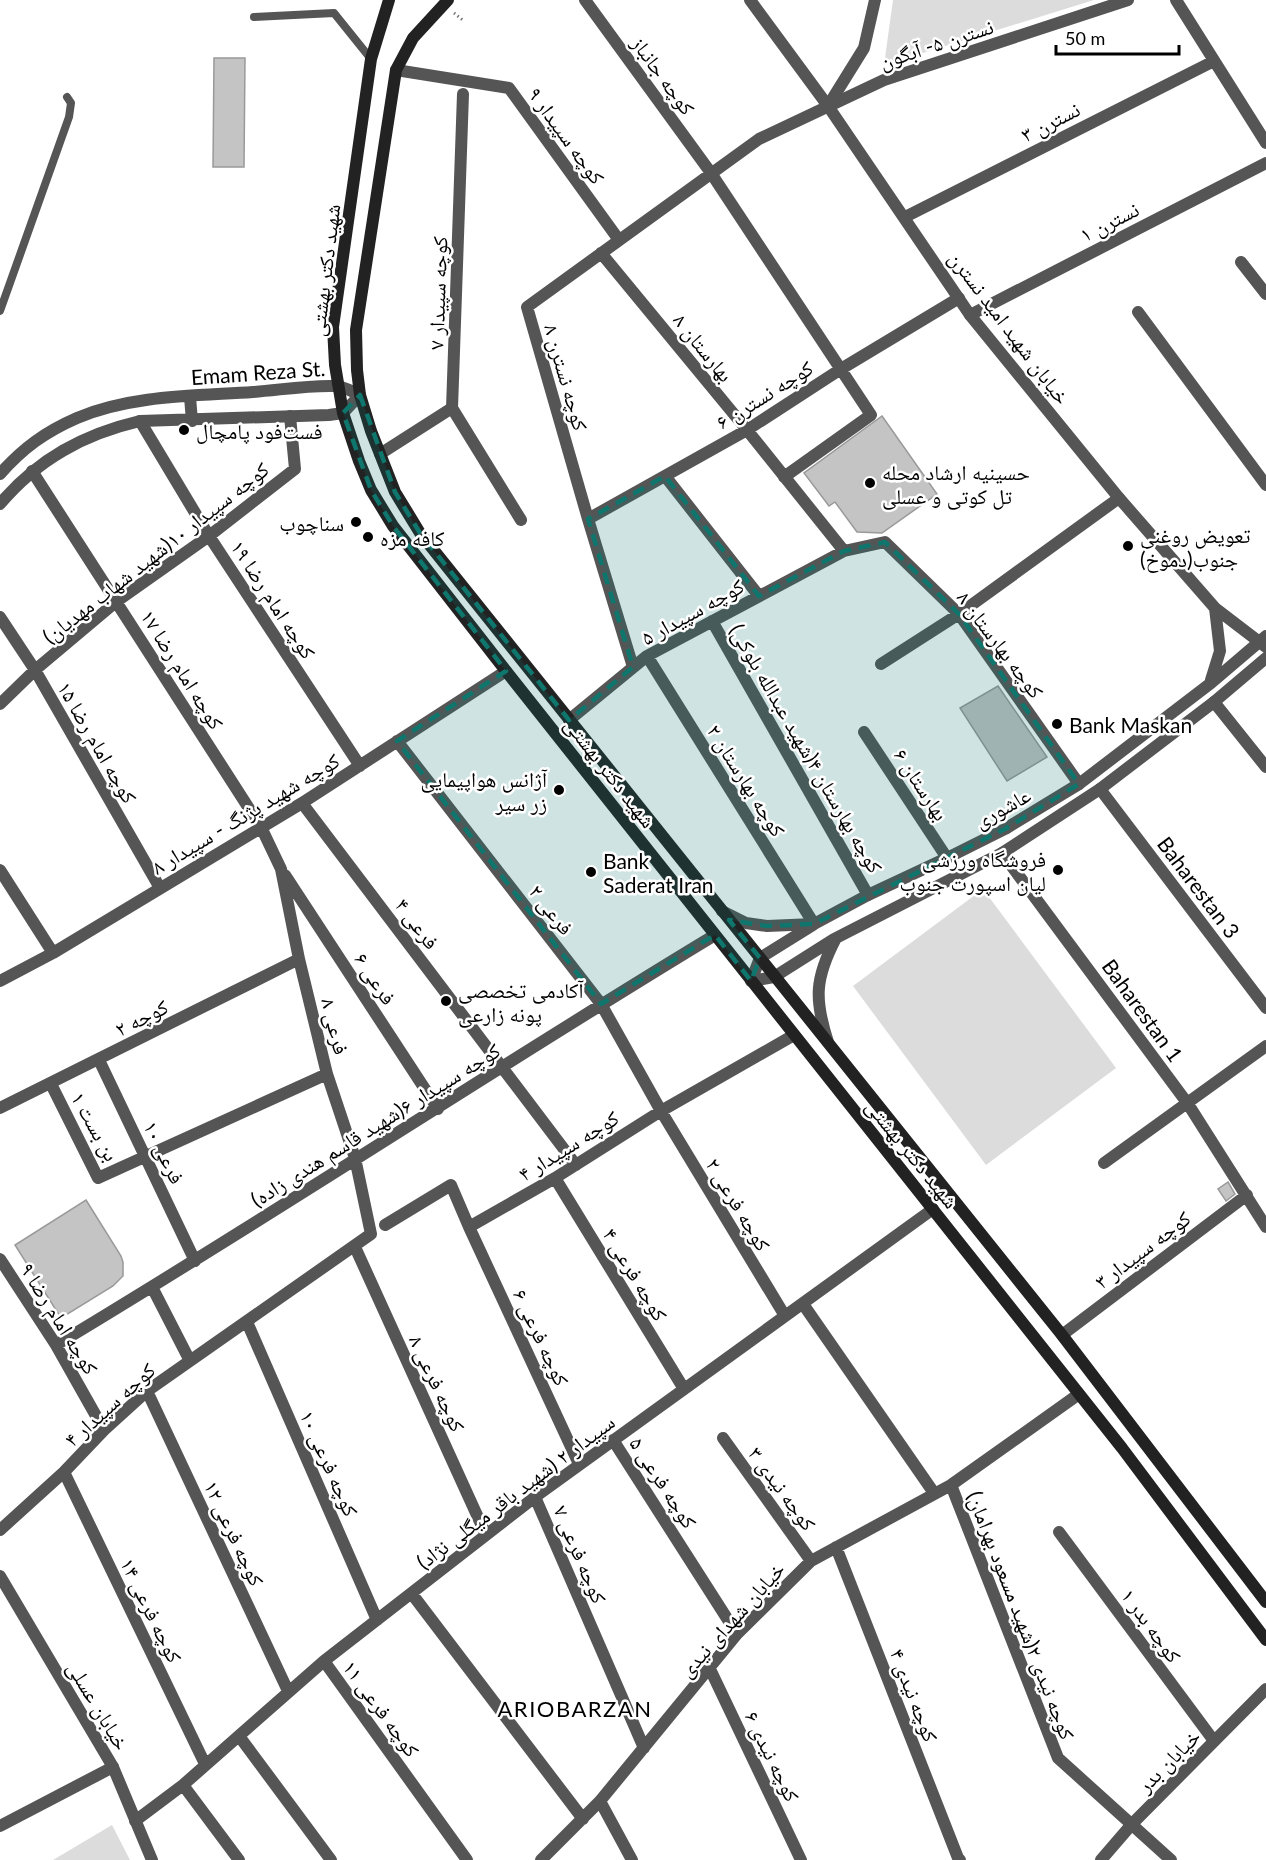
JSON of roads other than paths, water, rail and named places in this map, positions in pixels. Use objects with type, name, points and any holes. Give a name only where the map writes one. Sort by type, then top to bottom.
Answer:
[{"type":"main road","name":"شهید دکتر بهشتی","points":[[389,0],[371,59],[333,327],[337,386],[342,413],[371,490],[393,526],[1079,1394],[1266,1640]]},
{"type":"main road","name":"شهید دکتر بهشتی","points":[[448,0],[413,38],[396,70],[356,330],[360,395],[394,492],[420,533],[1062,1335],[1266,1602]]},
{"type":"street","name":"کوچه جانباز","points":[[585,0],[711,173],[871,415],[784,477]]},
{"type":"street","name":"خیابان شهید امید نسترن","points":[[750,0],[828,106],[970,315],[1119,498],[1215,608],[1263,642]]},
{"type":"street","points":[[828,106],[864,48],[875,0]]},
{"type":"street","name":"نسترن ۵- آبگون","points":[[828,106],[884,80],[1110,3],[1128,0]]},
{"type":"street","points":[[1176,0],[1266,143]]},
{"type":"street","name":"نسترن ۳","points":[[905,217],[1214,61]]},
{"type":"street","name":"کوچه سپیدار ۹","points":[[396,70],[509,88],[619,240]]},
{"type":"street","name":"کوچه سپیدار ۷","points":[[452,408],[463,94]]},
{"type":"street","name":"کوچه نسترن ۸","points":[[633,667],[527,307],[759,139],[828,106]]},
{"type":"street","name":"نسترن ۱","points":[[970,315],[1266,163]]},
{"type":"street","name":"بهارستان ۸","points":[[601,253],[844,551]]},
{"type":"street","points":[[1241,262],[1266,294]]},
{"type":"street","name":"کوچه نسترن ۶","points":[[588,519],[747,430],[841,369],[959,298]]},
{"type":"street","points":[[1138,312],[1266,485]]},
{"type":"street","name":"Emam Reza St.","points":[[0,474],[20,452],[49,432],[78,418],[111,407],[136,402],[337,386],[360,395]]},
{"type":"street","points":[[342,413],[360,395]]},
{"type":"street","points":[[190,397],[192,421]]},
{"type":"street","points":[[380,454],[452,408],[521,520]]},
{"type":"street","name":"Emam Reza St.","points":[[0,504],[32,471],[61,451],[87,437],[114,427],[140,421],[192,421],[342,413]]},
{"type":"street","name":"کوچه سپیدار ۱۰(شهید شهاب مهدیان)","points":[[0,704],[35,670],[117,602],[209,536],[295,469],[290,416]]},
{"type":"street","name":"کوچه امام رضا ۱۹","points":[[140,421],[209,536],[360,766]]},
{"type":"street","name":"کوچه امام رضا ۱۷","points":[[32,471],[261,827]]},
{"type":"street","points":[[665,476],[759,596]]},
{"type":"street","points":[[881,664],[959,614],[1119,498]]},
{"type":"street","name":"کوچه بهارستان ۸","points":[[844,551],[885,542],[959,614],[1079,784]]},
{"type":"street","name":"کوچه سپیدار ۵","points":[[569,720],[647,656],[844,551]]},
{"type":"street","points":[[1210,683],[1220,651],[1215,608]]},
{"type":"street","name":"کوچه امام رضا ۱۵","points":[[0,617],[35,670],[160,888]]},
{"type":"street","name":"کوچه بهارستان ۴(شهید عبدالله بلوکی)","points":[[712,621],[868,895]]},
{"type":"street","name":"عاشوری","points":[[722,911],[746,922],[767,926],[814,924],[868,895],[947,858],[1005,829],[1079,784],[1263,642]]},
{"type":"street","name":"کوچه بهارستان ۲","points":[[647,656],[814,924]]},
{"type":"street","name":"عاشوری","points":[[774,977],[850,929],[1002,853],[1100,789],[1214,702],[1266,658]]},
{"type":"street","name":"کوچه شهید پژنگ - سپیدار ۸","points":[[0,981],[53,953],[302,803],[506,671]]},
{"type":"street","points":[[1214,702],[1266,767]]},
{"type":"street","name":"بهارستان ۶","points":[[864,732],[947,858]]},
{"type":"street","name":"فرعی ۲","points":[[397,741],[601,1004],[661,1111]]},
{"type":"street","name":"Baharestan 3","points":[[1100,789],[1266,1008]]},
{"type":"street","name":"فرعی ۴","points":[[302,803],[503,1066]]},
{"type":"street","name":"فرعی ۸","points":[[261,827],[281,869],[299,959],[327,1074],[355,1158],[371,1234]]},
{"type":"street","name":"Baharestan 1","points":[[1002,853],[1188,1104],[1266,1227]]},
{"type":"street","name":"فرعی ۶","points":[[281,869],[438,1108]]},
{"type":"street","points":[[0,870],[53,953]]},
{"type":"street","points":[[840,910],[850,929]]},
{"type":"street","points":[[751,981],[760,958],[814,924]]},
{"type":"street","name":"کوچه سپیدار ۶(شهید قاسم هندی زاده)","points":[[56,1345],[195,1261],[355,1158],[715,935]]},
{"type":"street","points":[[828,1043],[819,1013],[818,984],[823,962],[836,938]]},
{"type":"street","name":"کوچه ۲","points":[[0,1108],[299,959]]},
{"type":"street","points":[[751,981],[774,977]]},
{"type":"street","name":"کوچه سپیدار ۴","points":[[469,1227],[555,1178],[661,1111],[794,1035]]},
{"type":"street","points":[[1104,1163],[1266,1046]]},
{"type":"street","name":"فرعی ۱۰","points":[[99,1060],[195,1261]]},
{"type":"street","points":[[503,1066],[576,1165]]},
{"type":"street","points":[[145,1155],[327,1074]]},
{"type":"street","name":"بن بست ۱","points":[[51,1084],[98,1178],[145,1155]]},
{"type":"street","name":"کوچه فرعی ۲","points":[[661,1111],[785,1316]]},
{"type":"street","name":"کوچه فرعی ۴","points":[[555,1178],[684,1389]]},
{"type":"street","points":[[385,1225],[451,1185],[469,1227]]},
{"type":"street","name":"کوچه سپیدار ۳","points":[[1062,1335],[1247,1195]]},
{"type":"street","name":"سپیدار ۲ (شهید باقر میگلی نژاد)","points":[[135,1821],[183,1785],[324,1661],[535,1497],[933,1209]]},
{"type":"street","name":"کوچه فرعی ۶","points":[[469,1227],[579,1464]]},
{"type":"street","name":"کوچه سپیدار ۴","points":[[0,1530],[64,1472],[104,1430],[147,1391],[371,1234]]},
{"type":"street","name":"کوچه فرعی ۸","points":[[355,1247],[486,1535]]},
{"type":"street","name":"کوچه امام رضا ۹","points":[[0,1259],[56,1345],[104,1430]]},
{"type":"street","points":[[152,1287],[190,1361]]},
{"type":"street","points":[[803,1304],[934,1493]]},
{"type":"street","name":"کوچه فرعی ۱۰","points":[[247,1322],[377,1620]]},
{"type":"street","name":"کوچه فرعی ۱۲","points":[[147,1391],[288,1691]]},
{"type":"street","name":"خیابان شهدای نیدی","points":[[541,1860],[600,1801],[737,1634],[811,1561],[951,1485],[1079,1394]]},
{"type":"street","name":"کوچه نیدی ۳","points":[[723,1438],[811,1561]]},
{"type":"street","name":"کوچه فرعی ۵","points":[[613,1440],[737,1634]]},
{"type":"street","name":"کوچه فرعی ۱۴","points":[[64,1472],[205,1764]]},
{"type":"street","name":"کوچه نیدی ۲(شهید مسعود بهرامان)","points":[[951,1485],[1058,1758],[1132,1824]]},
{"type":"street","name":"کوچه فرعی ۷","points":[[535,1497],[644,1748]]},
{"type":"street","name":"کوچه بدر ۱","points":[[1059,1532],[1214,1741]]},
{"type":"street","name":"کوچه نیدی ۴","points":[[836,1547],[959,1859]]},
{"type":"street","name":"خیابان عسلی","points":[[0,1576],[113,1767],[153,1860]]},
{"type":"street","points":[[412,1594],[584,1819]]},
{"type":"street","name":"کوچه فرعی ۱۱","points":[[324,1661],[467,1860]]},
{"type":"street","name":"کوچه نیدی ۶","points":[[710,1669],[801,1860]]},
{"type":"street","name":"خیابان بدر","points":[[1101,1860],[1132,1824],[1266,1689]]},
{"type":"street","points":[[239,1736],[331,1860]]},
{"type":"street","points":[[0,1826],[113,1767]]},
{"type":"street","points":[[183,1785],[239,1860]]},
{"type":"street","points":[[600,1801],[632,1860]]},
{"type":"street","points":[[1132,1824],[1171,1860]]},
{"type":"lane","points":[[254,17],[334,13],[371,59]]},
{"type":"lane","points":[[0,311],[69,117],[71,104],[67,97]]},
{"type":"place","name":"فست‌فود پامچال","points":[[184,430]]},
{"type":"place","name":"حسینیه ارشاد محله تل کوتی و عسلی","points":[[870,483]]},
{"type":"place","name":"سناچوب","points":[[356,522]]},
{"type":"place","name":"کافه مزه","points":[[368,537]]},
{"type":"place","name":"تعويض روغنی جنوب(دموخ)","points":[[1128,546]]},
{"type":"place","name":"Bank Maskan","points":[[1057,724]]},
{"type":"place","name":"آژانس هواپیمایی زر سیر","points":[[559,790]]},
{"type":"place","name":"فروشگاه ورزشی لیان اسپورت جنوب","points":[[1058,870]]},
{"type":"place","name":"Bank Saderat Iran","points":[[591,872]]},
{"type":"place","name":"آکادمی تخصصی پونه زارعی","points":[[446,1001]]},
{"type":"district","name":"ARIOBARZAN","points":[[575,1708]]}]
